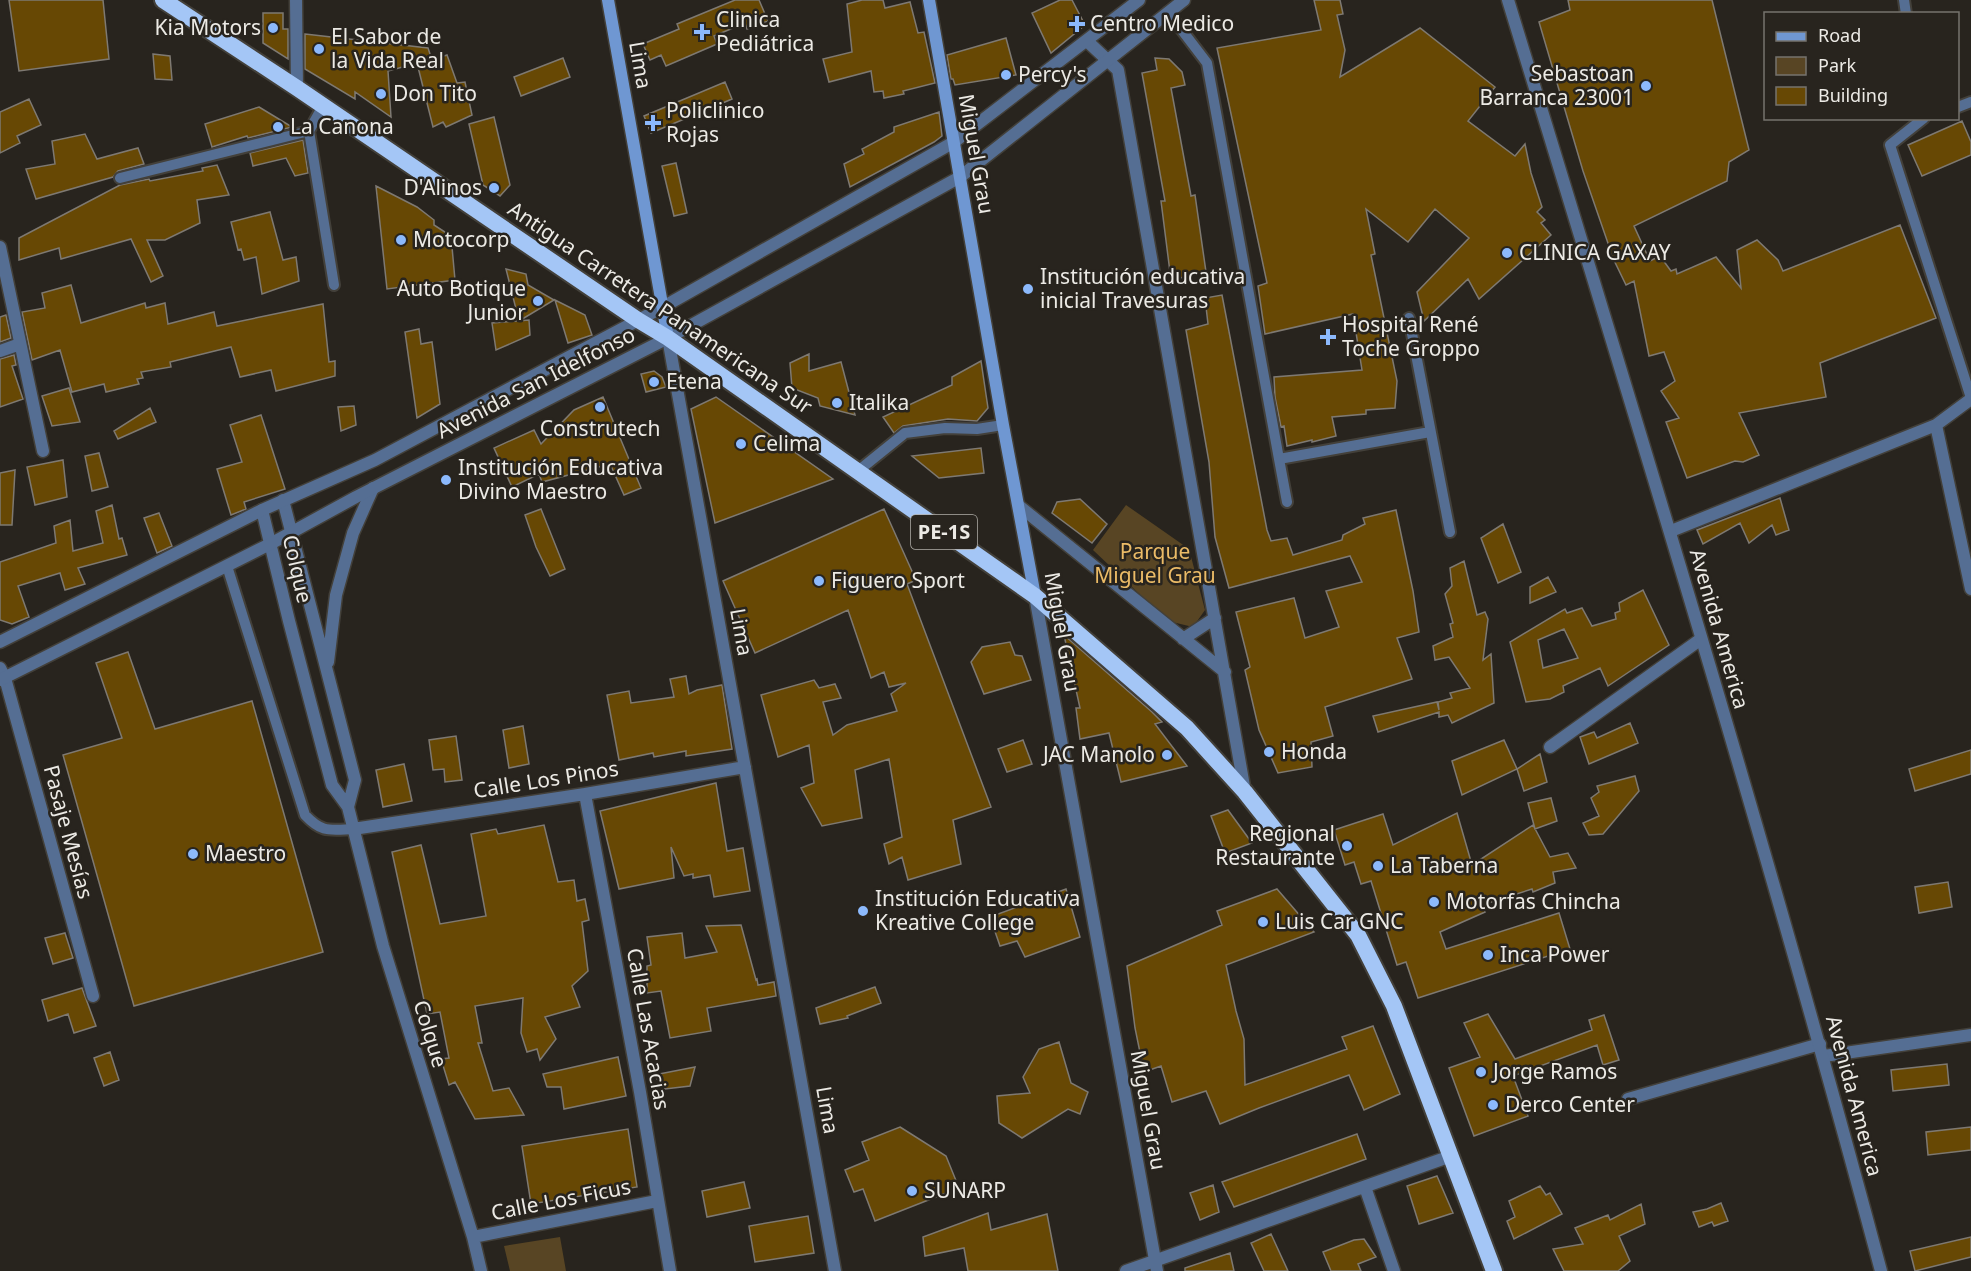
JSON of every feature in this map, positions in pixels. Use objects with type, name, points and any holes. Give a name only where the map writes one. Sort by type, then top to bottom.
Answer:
[{"type":"highway","name":"Antigua Carretera Panamericana Sur","points":[[163,0],[668,338],[1035,596],[1187,728],[1245,792],[1358,935],[1394,1006],[1494,1271]]},
{"type":"main road","name":"Lima","points":[[608,0],[668,338]]},
{"type":"main road","name":"Miguel Grau","points":[[929,0],[1035,596]]},
{"type":"street","points":[[296,0],[297,88]]},
{"type":"street","name":"Avenida San Idelfonso","points":[[0,642],[262,510],[375,459],[663,307],[954,142],[1139,0]]},
{"type":"street","name":"Avenida San Idelfonso","points":[[2,676],[227,566],[373,488],[668,338],[960,177],[1184,0]]},
{"type":"street","name":"Avenida America","points":[[1508,0],[1671,531],[1822,1050],[1881,1271]]},
{"type":"street","points":[[1087,41],[1118,70],[1245,792]]},
{"type":"street","points":[[0,248],[43,452]]},
{"type":"street","name":"Lima","points":[[668,338],[835,1271]]},
{"type":"street","points":[[0,351],[20,344]]},
{"type":"street","points":[[1671,531],[1936,425],[1971,398]]},
{"type":"street","points":[[1936,425],[1971,589]]},
{"type":"street","name":"Colque","points":[[328,669],[336,595],[353,533],[373,488]]},
{"type":"street","name":"Colque","points":[[283,500],[355,780],[348,807]]},
{"type":"street","points":[[1019,506],[1225,672]]},
{"type":"street","name":"Colque","points":[[262,510],[332,785],[348,807],[383,946],[482,1271]]},
{"type":"street","name":"Miguel Grau","points":[[1035,596],[1156,1266]]},
{"type":"street","points":[[1184,639],[1215,618]]},
{"type":"street","points":[[1550,747],[1701,639]]},
{"type":"street","name":"Pasaje Mesías","points":[[2,676],[93,996]]},
{"type":"street","name":"Calle Los Pinos","points":[[353,829],[745,767]]},
{"type":"street","name":"Calle Las Acacias","points":[[585,794],[640,1092],[670,1271]]},
{"type":"street","points":[[1628,1099],[1822,1050],[1971,1035]]},
{"type":"street","points":[[1126,1271],[1156,1266],[1451,1155]]},
{"type":"street","points":[[1365,1187],[1394,1271]]},
{"type":"street","name":"Calle Los Ficus","points":[[473,1237],[657,1201]]},
{"type":"lane","points":[[1168,12],[1207,63],[1287,502]]},
{"type":"lane","points":[[323,106],[309,131],[334,285]]},
{"type":"lane","points":[[1921,120],[1890,145],[1971,398]]},
{"type":"lane","points":[[120,178],[309,131]]},
{"type":"lane","points":[[1409,318],[1449,532]]},
{"type":"lane","points":[[858,471],[905,433],[945,428],[977,429],[1003,425]]},
{"type":"lane","points":[[1279,459],[1430,432]]},
{"type":"lane","points":[[227,566],[304,815],[315,826],[325,831],[353,829]]},
{"type":"green space","name":"Parque Miguel Grau","points":[[1126,505],[1189,549],[1205,610],[1193,627],[1168,621],[1093,550]]},
{"type":"green space","points":[[560,1237],[566,1271],[510,1271],[504,1246]]},
{"type":"building","points":[[9,0],[103,0],[109,59],[19,71]]},
{"type":"building","name":"Clinica Pediátrica","points":[[735,0],[759,0],[768,21],[747,29],[745,23],[714,36],[717,44],[666,66],[661,55],[650,60],[643,44],[679,29],[677,24]]},
{"type":"building","points":[[862,0],[883,0],[885,8],[910,2],[918,33],[924,32],[935,83],[903,91],[904,94],[884,98],[883,91],[874,92],[871,71],[829,82],[823,59],[852,52],[847,4]]},
{"type":"building","points":[[1060,0],[1072,0],[1085,25],[1051,53],[1032,13]]},
{"type":"building","points":[[1314,0],[1340,0],[1343,14],[1337,15],[1345,50],[1340,77],[1420,28],[1495,87],[1468,121],[1515,156],[1525,144],[1542,207],[1537,212],[1545,220],[1541,223],[1551,235],[1479,299],[1468,279],[1424,321],[1417,292],[1469,238],[1435,209],[1408,242],[1366,209],[1375,254],[1371,255],[1397,381],[1395,408],[1366,410],[1366,414],[1332,417],[1336,436],[1287,446],[1284,426],[1281,427],[1275,397],[1274,377],[1362,370],[1353,314],[1265,334],[1258,286],[1267,283],[1217,48],[1321,30]]},
{"type":"building","points":[[1568,0],[1712,0],[1749,150],[1729,162],[1727,181],[1634,226],[1650,261],[1660,256],[1671,271],[1676,269],[1677,274],[1716,257],[1741,288],[1737,250],[1757,240],[1778,260],[1783,271],[1900,225],[1936,318],[1820,363],[1826,397],[1739,413],[1759,455],[1743,462],[1735,461],[1687,478],[1666,422],[1679,418],[1661,391],[1675,381],[1664,352],[1649,356],[1634,281],[1626,285],[1609,250],[1539,22],[1570,10]]},
{"type":"building","name":"Kia Motors","points":[[263,13],[283,13],[283,29],[288,29],[288,59],[263,43]]},
{"type":"building","points":[[305,34],[428,48],[432,60],[447,55],[457,83],[465,82],[472,115],[446,127],[443,122],[433,127],[417,63],[388,71],[391,117],[355,92],[355,99],[305,69]]},
{"type":"building","points":[[1006,38],[1016,75],[955,85],[951,79],[947,55]]},
{"type":"building","points":[[153,54],[170,56],[172,80],[155,79]]},
{"type":"building","points":[[563,58],[570,77],[521,96],[514,77]]},
{"type":"building","points":[[1155,58],[1169,59],[1182,72],[1185,85],[1171,88],[1191,196],[1195,195],[1206,272],[1171,280],[1161,201],[1165,201],[1142,73],[1157,70]]},
{"type":"building","points":[[725,82],[732,99],[651,133],[644,116]]},
{"type":"building","points":[[29,99],[41,125],[17,136],[20,143],[0,153],[0,112]]},
{"type":"building","points":[[259,107],[292,127],[248,138],[247,136],[212,147],[205,124]]},
{"type":"building","points":[[939,112],[942,136],[850,187],[844,164],[864,154],[862,149],[894,132],[894,127]]},
{"type":"building","points":[[494,117],[510,185],[500,196],[483,185],[469,124]]},
{"type":"building","points":[[1962,121],[1971,142],[1971,155],[1922,176],[1908,145]]},
{"type":"building","points":[[85,134],[97,159],[138,148],[144,164],[118,171],[113,177],[36,199],[26,169],[55,164],[52,141]]},
{"type":"building","points":[[303,140],[308,173],[295,176],[286,158],[253,166],[250,153]]},
{"type":"building","points":[[676,163],[687,213],[674,216],[662,166]]},
{"type":"building","points":[[217,165],[229,195],[197,200],[200,223],[165,240],[147,240],[163,276],[151,282],[131,239],[61,259],[59,248],[19,260],[19,238],[120,185],[203,171],[202,168]]},
{"type":"building","name":"Motocorp","points":[[376,186],[417,207],[434,220],[434,225],[451,236],[455,280],[387,289]]},
{"type":"building","points":[[270,212],[283,260],[296,257],[299,281],[262,294],[256,257],[244,260],[241,249],[238,250],[231,222]]},
{"type":"building","points":[[506,269],[526,274],[528,285],[554,300],[519,321]]},
{"type":"building","points":[[71,285],[81,323],[145,303],[146,308],[165,303],[168,324],[214,312],[217,326],[323,304],[329,362],[335,361],[335,376],[276,391],[271,370],[240,377],[231,347],[170,362],[171,367],[141,372],[143,378],[137,379],[139,384],[106,392],[104,384],[72,392],[60,350],[32,360],[22,312],[45,308],[42,293]]},
{"type":"building","points":[[1222,295],[1271,541],[1287,538],[1293,555],[1342,540],[1343,535],[1365,524],[1363,518],[1396,510],[1419,632],[1397,638],[1412,679],[1325,707],[1333,736],[1311,742],[1312,767],[1278,773],[1259,730],[1245,670],[1250,667],[1236,612],[1294,598],[1305,638],[1339,627],[1326,591],[1362,582],[1350,556],[1229,588],[1215,537],[1209,462],[1186,330],[1208,324],[1205,298]]},
{"type":"building","points":[[555,300],[585,315],[592,335],[568,343]]},
{"type":"building","points":[[6,315],[11,338],[0,342],[0,317]]},
{"type":"building","points":[[529,320],[530,335],[496,350],[492,323]]},
{"type":"building","points":[[419,329],[421,344],[432,342],[440,404],[417,418],[405,332]]},
{"type":"building","points":[[809,354],[809,371],[841,362],[855,415],[820,406],[818,398],[792,388],[790,363]]},
{"type":"building","points":[[14,355],[16,365],[12,366],[23,399],[0,407],[0,359]]},
{"type":"building","points":[[981,361],[988,408],[977,421],[948,419],[903,426],[894,433],[883,417],[952,385],[952,377]]},
{"type":"building","name":"Etena","points":[[654,371],[662,377],[666,387],[646,392],[641,374]]},
{"type":"building","points":[[69,388],[80,422],[52,426],[42,396]]},
{"type":"building","points":[[603,397],[641,488],[624,495],[610,464],[542,482],[539,474],[512,487],[494,448],[534,430],[541,444],[574,410]]},
{"type":"building","name":"Celima","points":[[716,397],[833,479],[715,523],[691,409]]},
{"type":"building","points":[[354,406],[356,425],[341,431],[338,407]]},
{"type":"building","points":[[150,408],[156,422],[118,439],[114,431]]},
{"type":"building","points":[[261,415],[285,489],[244,502],[246,509],[231,515],[217,469],[242,462],[230,425]]},
{"type":"building","points":[[981,448],[984,473],[939,478],[912,456]]},
{"type":"building","points":[[99,453],[108,487],[92,491],[85,456]]},
{"type":"building","points":[[63,460],[67,497],[35,505],[27,467]]},
{"type":"building","points":[[15,470],[12,525],[0,525],[0,473]]},
{"type":"building","points":[[1780,498],[1789,530],[1776,535],[1772,525],[1749,543],[1740,523],[1703,544],[1697,530]]},
{"type":"building","points":[[1080,499],[1107,524],[1092,543],[1052,513],[1057,502]]},
{"type":"building","points":[[112,505],[119,539],[122,538],[127,555],[78,568],[85,584],[65,590],[60,573],[18,586],[29,617],[12,624],[0,620],[0,562],[56,543],[54,526],[70,520],[73,551],[103,543],[96,511]]},
{"type":"building","points":[[541,509],[565,569],[550,576],[536,547],[525,515]]},
{"type":"building","points":[[884,509],[916,580],[907,584],[991,807],[953,820],[961,864],[908,880],[902,857],[889,864],[884,844],[902,837],[889,759],[855,770],[862,818],[822,826],[801,788],[814,783],[809,745],[778,757],[761,695],[814,680],[819,688],[835,684],[841,698],[823,702],[833,735],[847,725],[897,711],[891,694],[906,683],[889,687],[884,672],[871,678],[848,610],[755,653],[723,581]]},
{"type":"building","points":[[159,513],[172,546],[157,553],[144,518]]},
{"type":"building","points":[[1503,524],[1521,572],[1498,583],[1481,538]]},
{"type":"building","points":[[1464,561],[1477,615],[1485,612],[1488,619],[1483,660],[1491,654],[1494,703],[1452,723],[1448,715],[1439,717],[1439,712],[1378,732],[1373,716],[1437,702],[1439,710],[1438,702],[1452,698],[1450,693],[1470,688],[1449,657],[1435,660],[1433,646],[1453,637],[1450,624],[1453,623],[1445,594],[1452,586],[1450,568]]},
{"type":"building","points":[[1548,577],[1556,592],[1530,603],[1530,587]]},
{"type":"building","points":[[1643,590],[1669,645],[1608,686],[1600,668],[1563,686],[1564,692],[1550,699],[1526,702],[1510,642],[1565,609],[1567,613],[1582,608],[1592,626],[1616,619],[1615,613],[1620,611],[1619,603]],"holes":[[[1564,629],[1578,658],[1543,668],[1538,640]]]},
{"type":"building","points":[[1064,635],[1162,722],[1155,724],[1187,766],[1121,782],[1109,733],[1080,739],[1076,708],[1080,708]]},
{"type":"building","points":[[1010,642],[1015,655],[1022,656],[1031,680],[984,694],[971,662],[982,647]]},
{"type":"building","name":"Maestro","points":[[128,652],[155,729],[252,701],[323,952],[134,1006],[63,755],[122,738],[96,663]]},
{"type":"building","points":[[686,676],[689,694],[722,685],[732,749],[686,756],[686,751],[654,757],[653,753],[619,760],[607,695],[629,691],[631,703],[674,697],[670,679]]},
{"type":"building","points":[[1630,723],[1638,743],[1589,764],[1580,737],[1594,732],[1597,738]]},
{"type":"building","points":[[523,726],[529,764],[509,768],[503,730]]},
{"type":"building","points":[[456,736],[462,780],[445,782],[444,769],[433,770],[429,740]]},
{"type":"building","points":[[1023,740],[1032,764],[1007,772],[998,749]]},
{"type":"building","points":[[1504,740],[1517,769],[1462,795],[1452,761]]},
{"type":"building","points":[[1971,750],[1971,774],[1915,791],[1909,769]]},
{"type":"building","points":[[1540,754],[1547,782],[1524,791],[1517,769]]},
{"type":"building","points":[[404,764],[412,801],[383,807],[376,770]]},
{"type":"building","points":[[1635,776],[1639,791],[1603,834],[1589,835],[1583,823],[1599,816],[1591,798],[1599,792],[1597,786]]},
{"type":"building","points":[[716,783],[727,851],[743,848],[750,891],[714,897],[710,875],[693,878],[693,874],[684,876],[671,847],[674,878],[619,889],[600,811]]},
{"type":"building","points":[[1551,798],[1557,821],[1535,829],[1528,803]]},
{"type":"building","points":[[1228,810],[1252,843],[1225,853],[1211,816]]},
{"type":"building","points":[[1457,813],[1472,865],[1533,825],[1550,857],[1568,853],[1576,868],[1553,872],[1555,883],[1533,892],[1532,889],[1482,905],[1485,912],[1440,932],[1446,949],[1559,913],[1570,949],[1418,998],[1406,962],[1397,965],[1371,881],[1361,884],[1354,862],[1345,865],[1334,830],[1383,814],[1393,845]]},
{"type":"building","points":[[544,825],[558,882],[574,880],[577,901],[585,899],[589,920],[582,922],[588,971],[572,986],[580,1007],[545,1017],[556,1039],[540,1060],[537,1049],[527,1052],[521,1033],[523,998],[475,1006],[482,1043],[478,1043],[493,1091],[509,1088],[524,1115],[475,1119],[455,1082],[449,1085],[441,1059],[449,1058],[440,1012],[427,1014],[392,852],[421,845],[440,924],[486,916],[471,834],[496,829],[498,834]]},
{"type":"building","points":[[1948,882],[1952,907],[1919,913],[1915,887]]},
{"type":"building","points":[[1066,889],[1080,937],[1025,957],[1017,941],[1000,946],[990,917]]},
{"type":"building","points":[[1277,889],[1314,932],[1226,965],[1244,1039],[1245,1085],[1347,1049],[1342,1037],[1373,1026],[1400,1094],[1364,1110],[1349,1075],[1220,1124],[1206,1091],[1172,1102],[1161,1066],[1144,1072],[1135,1028],[1127,966],[1222,925],[1217,911]]},
{"type":"building","points":[[741,925],[758,985],[774,982],[776,996],[707,1008],[711,1031],[670,1038],[661,991],[647,993],[647,966],[651,965],[647,937],[682,933],[685,958],[717,952],[706,926]]},
{"type":"building","points":[[65,933],[73,958],[53,964],[45,938]]},
{"type":"building","points":[[875,987],[881,1003],[847,1016],[848,1018],[820,1024],[816,1008]]},
{"type":"building","points":[[82,988],[96,1026],[74,1033],[68,1014],[48,1021],[42,1000]]},
{"type":"building","points":[[1488,1014],[1515,1059],[1592,1030],[1589,1020],[1604,1015],[1619,1060],[1603,1065],[1597,1045],[1513,1076],[1528,1116],[1474,1136],[1449,1068],[1480,1057],[1464,1023]]},
{"type":"building","points":[[1059,1042],[1071,1083],[1088,1092],[1080,1114],[1068,1109],[1022,1138],[999,1123],[997,1096],[1030,1093],[1023,1077],[1039,1049]]},
{"type":"building","points":[[110,1052],[119,1080],[104,1086],[94,1058]]},
{"type":"building","points":[[618,1057],[626,1096],[564,1109],[561,1087],[547,1087],[543,1074]]},
{"type":"building","points":[[1947,1064],[1949,1085],[1893,1091],[1891,1070]]},
{"type":"building","points":[[695,1067],[690,1086],[665,1089],[654,1075]]},
{"type":"building","points":[[900,1127],[946,1156],[959,1188],[875,1221],[863,1189],[854,1192],[845,1170],[869,1160],[862,1142]]},
{"type":"building","points":[[1971,1127],[1971,1150],[1928,1155],[1926,1132]]},
{"type":"building","points":[[628,1129],[637,1187],[531,1204],[522,1146]]},
{"type":"building","points":[[1357,1134],[1366,1159],[1234,1207],[1222,1182]]},
{"type":"building","points":[[1437,1176],[1453,1213],[1419,1224],[1407,1186]]},
{"type":"building","points":[[744,1182],[750,1208],[707,1217],[702,1191]]},
{"type":"building","points":[[1213,1185],[1219,1212],[1200,1220],[1190,1193]]},
{"type":"building","points":[[1540,1186],[1546,1195],[1550,1193],[1562,1214],[1514,1239],[1507,1221],[1515,1217],[1509,1201]]},
{"type":"building","points":[[1721,1203],[1728,1221],[1714,1226],[1712,1222],[1699,1227],[1693,1212]]},
{"type":"building","points":[[1641,1204],[1645,1224],[1619,1236],[1630,1261],[1618,1271],[1564,1271],[1553,1249],[1583,1244],[1575,1228],[1608,1215],[1610,1220]]},
{"type":"building","points":[[988,1213],[991,1230],[1047,1214],[1058,1271],[968,1271],[964,1248],[925,1256],[923,1237]]},
{"type":"building","points":[[808,1216],[814,1253],[755,1262],[749,1226]]},
{"type":"building","points":[[1271,1234],[1288,1271],[1264,1271],[1251,1243]]},
{"type":"building","points":[[1971,1237],[1971,1257],[1915,1271],[1910,1251]]},
{"type":"building","points":[[1364,1239],[1376,1257],[1358,1264],[1361,1271],[1331,1271],[1323,1252],[1354,1240]]},
{"type":"building","points":[[1230,1253],[1234,1271],[1185,1271],[1185,1268]]},
{"type":"place","name":"Centro Medico","points":[[1077,24]]},
{"type":"place","name":"Kia Motors","points":[[273,28]]},
{"type":"place","name":"Clinica Pediátrica","points":[[702,32]]},
{"type":"place","name":"El Sabor de la Vida Real","points":[[319,49]]},
{"type":"place","name":"Percy's","points":[[1006,75]]},
{"type":"place","name":"Sebastoan Barranca 23001","points":[[1646,86]]},
{"type":"place","name":"Don Tito","points":[[381,94]]},
{"type":"place","name":"Policlinico Rojas","points":[[653,123]]},
{"type":"place","name":"La Canona","points":[[278,127]]},
{"type":"place","name":"D'Alinos","points":[[494,188]]},
{"type":"place","name":"Motocorp","points":[[401,240]]},
{"type":"place","name":"CLINICA GAXAY","points":[[1507,253]]},
{"type":"place","name":"Institución educativa inicial Travesuras","points":[[1028,289]]},
{"type":"place","name":"Auto Botique Junior","points":[[538,301]]},
{"type":"place","name":"Hospital René Toche Groppo","points":[[1328,337]]},
{"type":"place","name":"Etena","points":[[654,382]]},
{"type":"place","name":"Italika","points":[[837,403]]},
{"type":"place","name":"Construtech","points":[[600,407]]},
{"type":"place","name":"Celima","points":[[741,444]]},
{"type":"place","name":"Institución Educativa Divino Maestro","points":[[446,480]]},
{"type":"place","name":"Figuero Sport","points":[[819,581]]},
{"type":"place","name":"Honda","points":[[1269,752]]},
{"type":"place","name":"JAC Manolo","points":[[1167,755]]},
{"type":"place","name":"Regional Restaurante","points":[[1347,846]]},
{"type":"place","name":"Maestro","points":[[193,854]]},
{"type":"place","name":"La Taberna","points":[[1378,866]]},
{"type":"place","name":"Motorfas Chincha","points":[[1434,902]]},
{"type":"place","name":"Institución Educativa Kreative College","points":[[863,911]]},
{"type":"place","name":"Luis Car GNC","points":[[1263,922]]},
{"type":"place","name":"Inca Power","points":[[1488,955]]},
{"type":"place","name":"Jorge Ramos","points":[[1481,1072]]},
{"type":"place","name":"Derco Center","points":[[1493,1105]]},
{"type":"place","name":"SUNARP","points":[[912,1191]]}]
